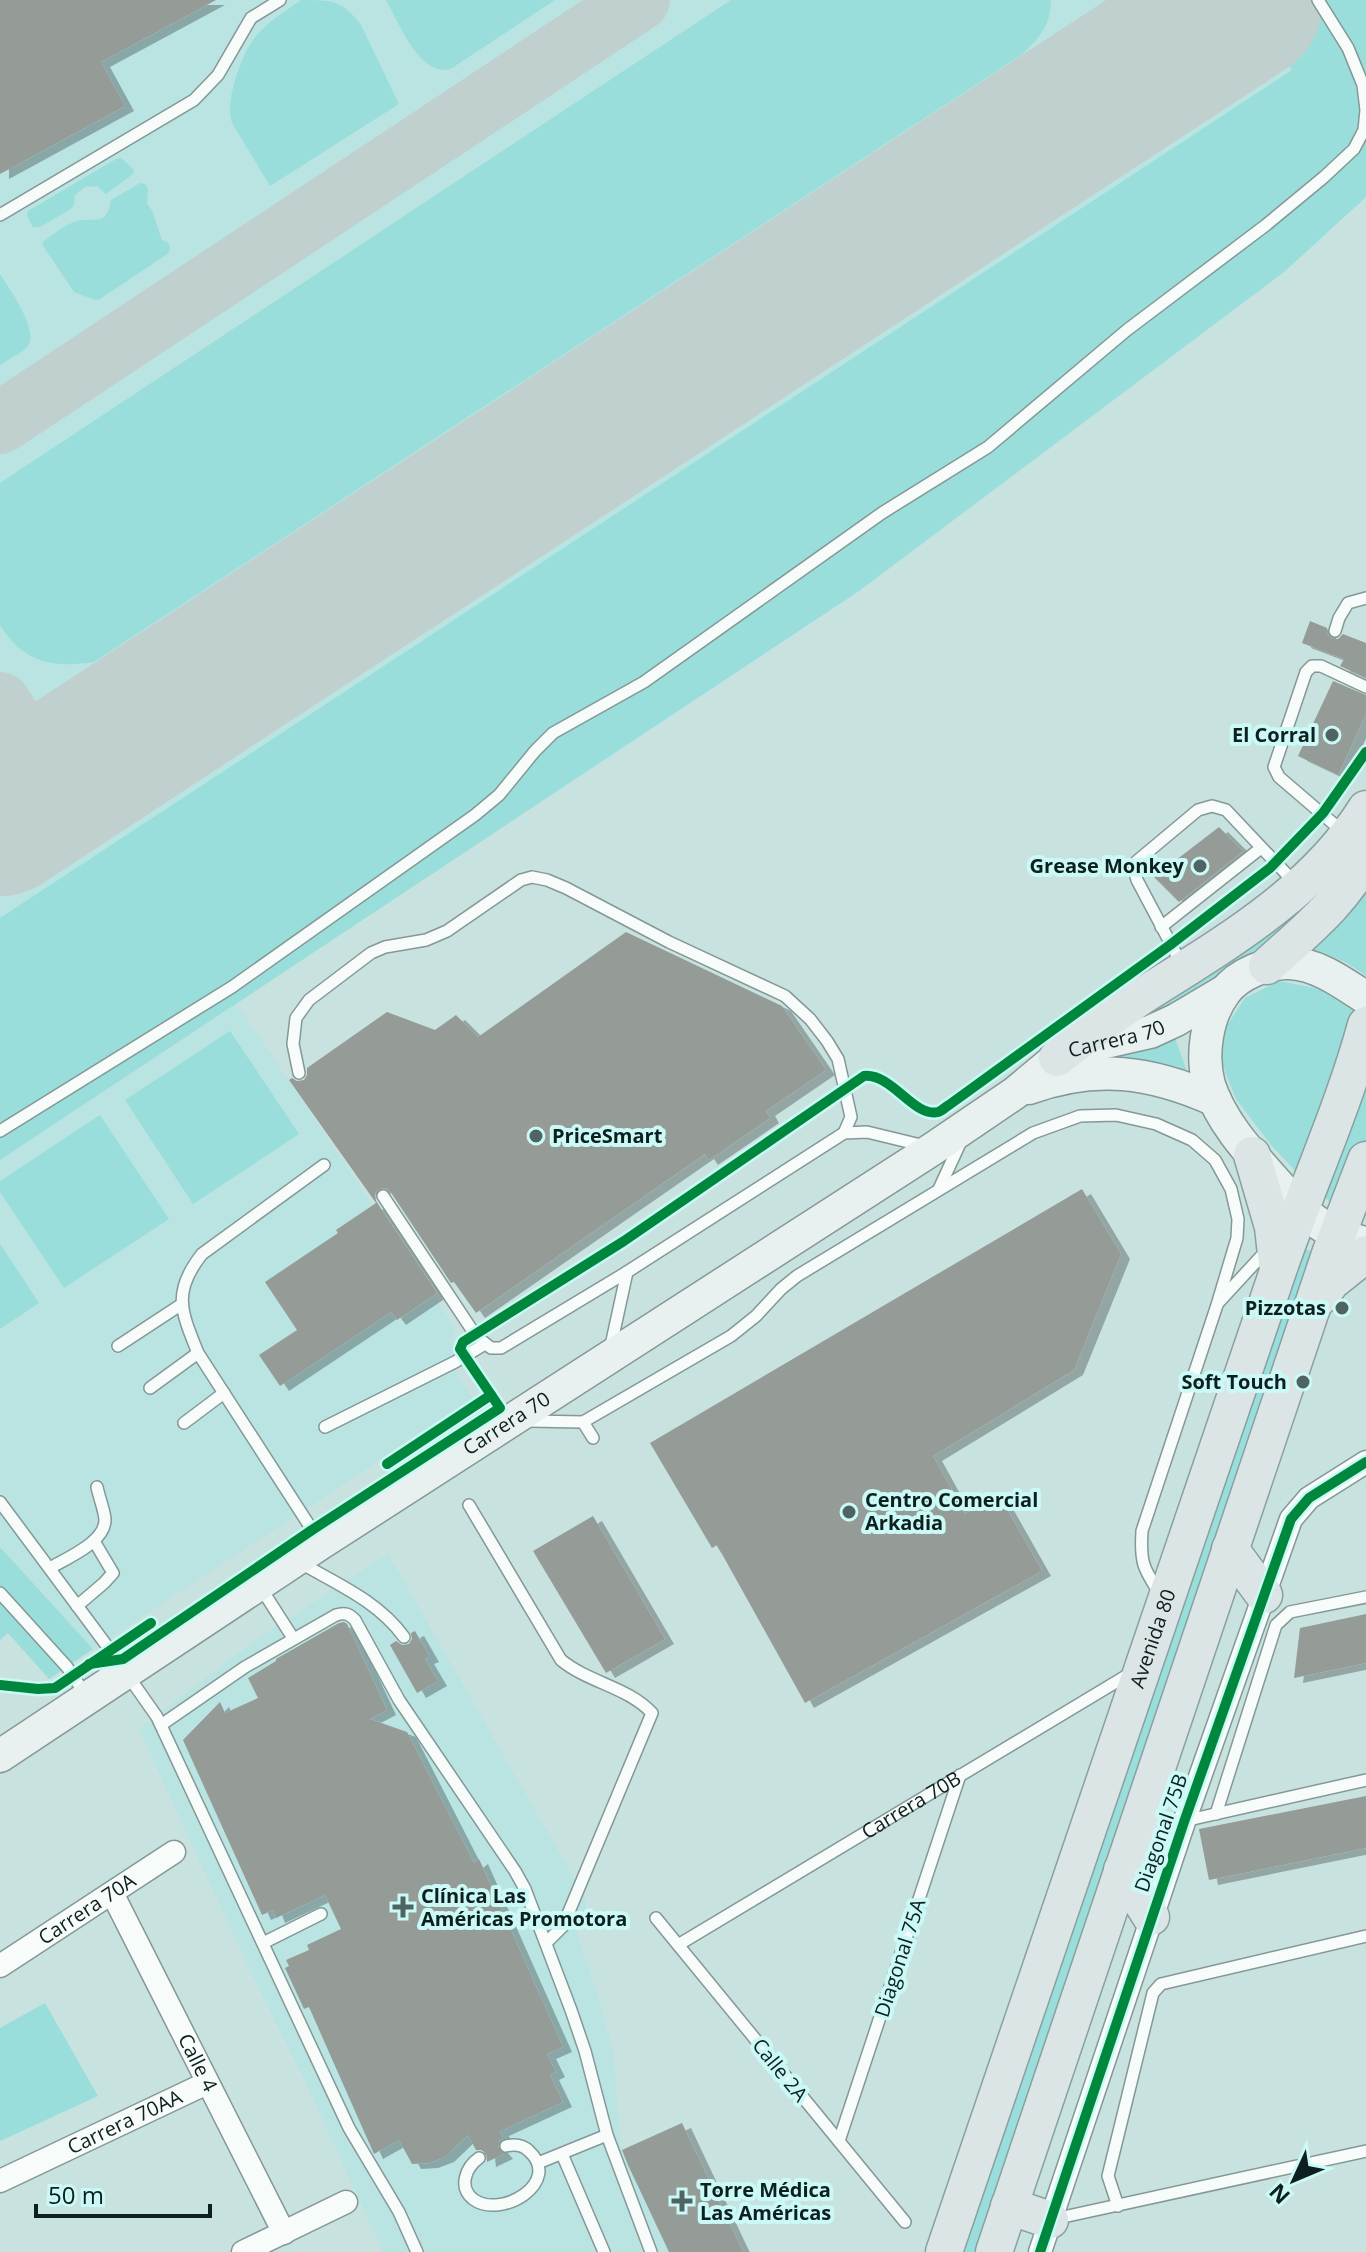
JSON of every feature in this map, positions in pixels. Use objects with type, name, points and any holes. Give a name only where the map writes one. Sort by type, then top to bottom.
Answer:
[{"type":"main road","points":[[1057,1058],[1133,1002],[1274,909],[1360,834]]},
{"type":"main road","points":[[1267,966],[1340,896],[1358,872],[1360,834]]},
{"type":"main road","points":[[1267,966],[1288,963],[1311,967],[1366,998]]},
{"type":"main road","name":"Carrera 70","points":[[0,1756],[308,1551],[968,1126],[1057,1058],[1085,1045],[1150,1032],[1225,991],[1242,977],[1267,966]]},
{"type":"main road","points":[[1225,991],[1214,1014],[1205,1049],[1205,1069],[1215,1100],[1230,1128],[1299,1208],[1312,1220],[1351,1239]]},
{"type":"main road","name":"Avenida 80","points":[[944,2252],[1145,1664],[1276,1256],[1299,1208],[1342,1098],[1366,1025]]},
{"type":"main road","name":"Carrera 70","points":[[1015,1093],[1058,1078],[1100,1073],[1155,1078],[1182,1085],[1215,1100]]},
{"type":"main road","points":[[1252,1155],[1268,1206],[1276,1256]]},
{"type":"main road","points":[[994,2252],[1312,1307],[1351,1239],[1366,1160]]},
{"type":"main road","points":[[1312,1307],[1331,1282],[1366,1254]]},
{"type":"main road","points":[[1230,1549],[1264,1595]]},
{"type":"main road","points":[[1122,1870],[1151,1917]]},
{"type":"main road","points":[[1009,2206],[1045,2236]]},
{"type":"street","name":"Diagonal 75B","points":[[1045,2236],[1151,1917],[1291,1519],[1309,1498],[1366,1462]]},
{"type":"street","name":"Carrera 70A","points":[[0,1966],[174,1852]]},
{"type":"street","name":"Calle 4","points":[[112,1893],[284,2233]]},
{"type":"street","name":"Carrera 70AA","points":[[0,2181],[207,2083]]},
{"type":"street","points":[[243,2252],[346,2202]]},
{"type":"lane","points":[[0,215],[194,100],[218,75],[251,18],[280,0]]},
{"type":"lane","points":[[0,1131],[232,987],[475,815],[499,795],[553,733],[644,682],[882,513],[988,447],[1138,321],[1324,177],[1354,149],[1364,130],[1366,110],[1363,85],[1356,66],[1318,0]]},
{"type":"lane","points":[[1335,631],[1348,603],[1366,598]]},
{"type":"lane","points":[[1321,666],[1327,653]]},
{"type":"lane","points":[[1360,834],[1279,777],[1274,767],[1306,672],[1312,666],[1321,666],[1366,687]]},
{"type":"lane","points":[[1185,970],[1134,869],[1137,861],[1198,810],[1212,806],[1226,810],[1299,887]]},
{"type":"lane","points":[[1161,927],[1261,848]]},
{"type":"lane","points":[[299,1073],[293,1044],[296,1018],[309,1000],[371,953],[385,947],[426,940],[447,931],[521,880],[532,877],[566,888],[669,942],[785,996],[799,1007],[838,1059],[851,1117],[844,1133]]},
{"type":"lane","points":[[512,1421],[583,1422],[731,1336],[797,1276],[1033,1133],[1080,1116],[1116,1115],[1156,1124],[1192,1140],[1215,1160],[1231,1189],[1238,1219],[1237,1238],[1217,1305],[1142,1531],[1140,1556],[1165,1602]]},
{"type":"lane","points":[[939,1190],[968,1126]]},
{"type":"lane","points":[[383,1196],[476,1336],[491,1348],[501,1348],[627,1272],[844,1133],[867,1132],[933,1148]]},
{"type":"lane","points":[[324,1165],[202,1254],[187,1272],[182,1304],[198,1353],[224,1393],[308,1551],[393,1622],[404,1637]]},
{"type":"lane","points":[[1217,1305],[1276,1256]]},
{"type":"lane","points":[[608,1359],[627,1272]]},
{"type":"lane","points":[[118,1346],[182,1304]]},
{"type":"lane","points":[[325,1427],[485,1344]]},
{"type":"lane","points":[[150,1388],[198,1353]]},
{"type":"lane","points":[[184,1423],[224,1393]]},
{"type":"lane","points":[[583,1422],[593,1438]]},
{"type":"lane","points":[[50,1568],[94,1541],[102,1532],[105,1519],[97,1487]]},
{"type":"lane","points":[[0,1502],[161,1725],[349,2128],[399,2212],[417,2252]]},
{"type":"lane","points":[[469,1505],[561,1660],[573,1670],[640,1700],[652,1713],[563,1926],[546,1943]]},
{"type":"lane","points":[[77,1606],[113,1573],[94,1541]]},
{"type":"lane","points":[[259,1584],[293,1638]]},
{"type":"lane","points":[[0,1593],[67,1667],[88,1698]]},
{"type":"lane","points":[[1216,1814],[1276,1625],[1290,1612],[1366,1597]]},
{"type":"lane","points":[[161,1725],[293,1638],[336,1615],[343,1613],[355,1620],[399,1700],[525,1889],[585,2051],[607,2135],[651,2252]]},
{"type":"lane","name":"Carrera 70B","points":[[678,1945],[1145,1664]]},
{"type":"lane","name":"Diagonal 75A","points":[[839,2141],[960,1775]]},
{"type":"lane","points":[[1184,1822],[1366,1780]]},
{"type":"lane","points":[[263,1943],[321,1914]]},
{"type":"lane","name":"Calle 2A","points":[[656,1918],[905,2222]]},
{"type":"lane","points":[[1118,2206],[1108,2176],[1153,1993],[1161,1984],[1366,1936]]},
{"type":"lane","points":[[538,2163],[607,2135]]},
{"type":"lane","points":[[479,2158],[468,2169],[466,2187],[473,2199],[499,2206],[524,2195],[536,2183],[538,2163],[521,2146],[506,2146]]},
{"type":"lane","points":[[1045,2236],[1118,2206],[1366,2151]]},
{"type":"lane","points":[[562,2154],[604,2252]]},
{"type":"shaded area","points":[[0,0],[1364,0],[1366,197],[1284,272],[859,591],[237,1004],[456,1329],[452,1341],[457,1375],[473,1399],[93,1649],[0,1546]]},
{"type":"shaded area","points":[[301,0],[336,3],[354,17],[361,25],[399,104],[270,186],[232,123],[231,96],[252,41],[267,25]]},
{"type":"shaded area","points":[[386,0],[555,0],[452,68],[441,70],[430,66],[412,47]]},
{"type":"shaded area","points":[[731,0],[1051,0],[1043,31],[1021,55],[94,662],[65,664],[40,660],[9,638],[0,625],[0,483]]},
{"type":"shaded area","points":[[1261,0],[1313,0],[1339,44],[1353,77],[1360,111],[1359,128],[1348,148],[1366,129],[1366,197],[1284,272],[859,591],[0,1160],[0,918],[1292,70],[1273,34],[1274,24]],"holes":[[[1337,161],[1286,215],[1104,354],[1029,421],[981,459],[900,507],[988,441],[1135,318]]]},
{"type":"shaded area","points":[[1322,0],[1366,0],[1366,85]]},
{"type":"shaded area","points":[[121,158],[134,170],[133,174],[106,194],[97,186],[85,187],[75,195],[71,209],[40,227],[33,227],[27,216],[28,211]]},
{"type":"shaded area","points":[[140,183],[148,189],[147,204],[162,240],[170,246],[169,253],[100,299],[74,292],[43,242],[73,222],[100,219],[107,214],[111,200]]},
{"type":"shaded area","points":[[0,274],[22,309],[30,339],[25,349],[0,365]]},
{"type":"shaded area","points":[[1360,844],[1302,919],[1219,975],[1146,1020],[1133,1024]]},
{"type":"shaded area","points":[[1366,887],[1366,976],[1335,958],[1301,950]]},
{"type":"shaded area","points":[[1279,981],[1320,989],[1351,1008],[1366,1024],[1366,1212],[1331,1203],[1300,1176],[1271,1145],[1236,1099],[1220,1059],[1224,1030],[1245,998]]},
{"type":"shaded area","points":[[230,1031],[299,1134],[193,1204],[125,1100]]},
{"type":"shaded area","points":[[1175,1038],[1187,1071],[1164,1067],[1087,1067]]},
{"type":"shaded area","points":[[100,1115],[169,1219],[64,1288],[0,1192],[0,1181]]},
{"type":"shaded area","points":[[0,1244],[39,1303],[0,1329]]},
{"type":"shaded area","points":[[1299,1245],[1319,1256],[983,2252],[957,2252]]},
{"type":"shaded area","points":[[0,1547],[93,1649],[49,1679],[8,1633],[0,1640]]},
{"type":"shaded area","name":"Clínica Las Américas Promotora","points":[[388,1554],[583,1894],[585,1912],[577,1935],[613,2049],[621,2150],[682,2123],[743,2252],[383,2252],[139,1729],[253,1642]]},
{"type":"shaded area","points":[[45,2003],[98,2096],[0,2141],[0,2028]]},
{"type":"building","points":[[0,0],[216,0],[101,62],[125,106],[0,174]]},
{"type":"building","points":[[1310,621],[1327,628],[1327,634],[1332,639],[1338,639],[1343,634],[1366,643],[1366,678],[1340,666],[1344,659],[1302,643]]},
{"type":"building","name":"El Corral","points":[[1333,681],[1366,695],[1366,714],[1338,775],[1298,756]]},
{"type":"building","name":"Grease Monkey","points":[[1219,827],[1243,851],[1179,902],[1154,877]]},
{"type":"building","name":"PriceSmart","points":[[626,932],[782,1006],[826,1070],[766,1111],[770,1118],[709,1160],[705,1154],[476,1313],[454,1282],[451,1283],[390,1191],[379,1189],[375,1193],[376,1201],[437,1293],[397,1320],[391,1312],[280,1386],[259,1355],[297,1330],[265,1282],[338,1233],[336,1230],[376,1203],[289,1080],[304,1080],[307,1068],[387,1012],[435,1030],[456,1015],[478,1037]]},
{"type":"building","points":[[1082,1189],[1121,1254],[1074,1370],[933,1456],[965,1514],[999,1495],[1042,1571],[805,1703],[717,1545],[712,1548],[650,1443]]},
{"type":"building","points":[[593,1516],[665,1639],[606,1673],[533,1551]]},
{"type":"building","points":[[1366,1614],[1366,1663],[1294,1678],[1300,1628]]},
{"type":"building","points":[[344,1622],[387,1710],[370,1719],[407,1732],[474,1863],[479,1859],[563,2047],[547,2054],[556,2072],[550,2075],[563,2102],[500,2131],[503,2138],[498,2142],[498,2147],[504,2154],[487,2162],[486,2153],[476,2150],[468,2135],[445,2157],[429,2163],[412,2164],[399,2140],[374,2154],[309,2007],[304,2009],[285,1968],[289,1966],[286,1960],[309,1950],[307,1945],[341,1929],[325,1895],[276,1918],[273,1910],[262,1915],[183,1740],[220,1702],[225,1713],[258,1698],[248,1678]]},
{"type":"building","points":[[415,1631],[430,1657],[425,1659],[438,1681],[417,1693],[390,1645],[396,1641],[402,1645],[409,1644],[411,1633]]},
{"type":"building","points":[[1366,1796],[1366,1848],[1209,1880],[1199,1829]]},
{"type":"building","name":"Torre Médica Las Américas","points":[[682,2123],[743,2252],[669,2252],[622,2150]]},
{"type":"taxiway","points":[[0,423],[639,0]]},
{"type":"taxiway","points":[[1166,53],[1180,28],[1180,0]]},
{"type":"taxiway","points":[[0,703],[23,741],[33,768],[29,794],[19,806]]},
{"type":"taxiway","points":[[23,739],[47,759],[62,764],[93,758]]},
{"type":"runway","points":[[0,818],[1244,3]]},
{"type":"cycle path","points":[[89,1664],[123,1659],[312,1530],[500,1408],[460,1349],[463,1342],[624,1241],[864,1076],[884,1081],[929,1112],[942,1110],[1170,945],[1270,868],[1323,813],[1366,752]]},
{"type":"cycle path","points":[[387,1464],[491,1395]]},
{"type":"cycle path","points":[[1040,2252],[1184,1822],[1291,1519],[1309,1498],[1366,1462]]},
{"type":"cycle path","points":[[0,1685],[55,1688],[151,1623]]},
{"type":"place","name":"El Corral","points":[[1332,735]]},
{"type":"place","name":"Grease Monkey","points":[[1200,866]]},
{"type":"place","name":"PriceSmart","points":[[536,1136]]},
{"type":"place","name":"Pizzotas","points":[[1342,1308]]},
{"type":"place","name":"Soft Touch","points":[[1303,1382]]},
{"type":"place","name":"Centro Comercial Arkadia","points":[[849,1512]]},
{"type":"place","name":"Clínica Las Américas Promotora","points":[[403,1907]]},
{"type":"place","name":"Torre Médica Las Américas","points":[[682,2201]]}]
